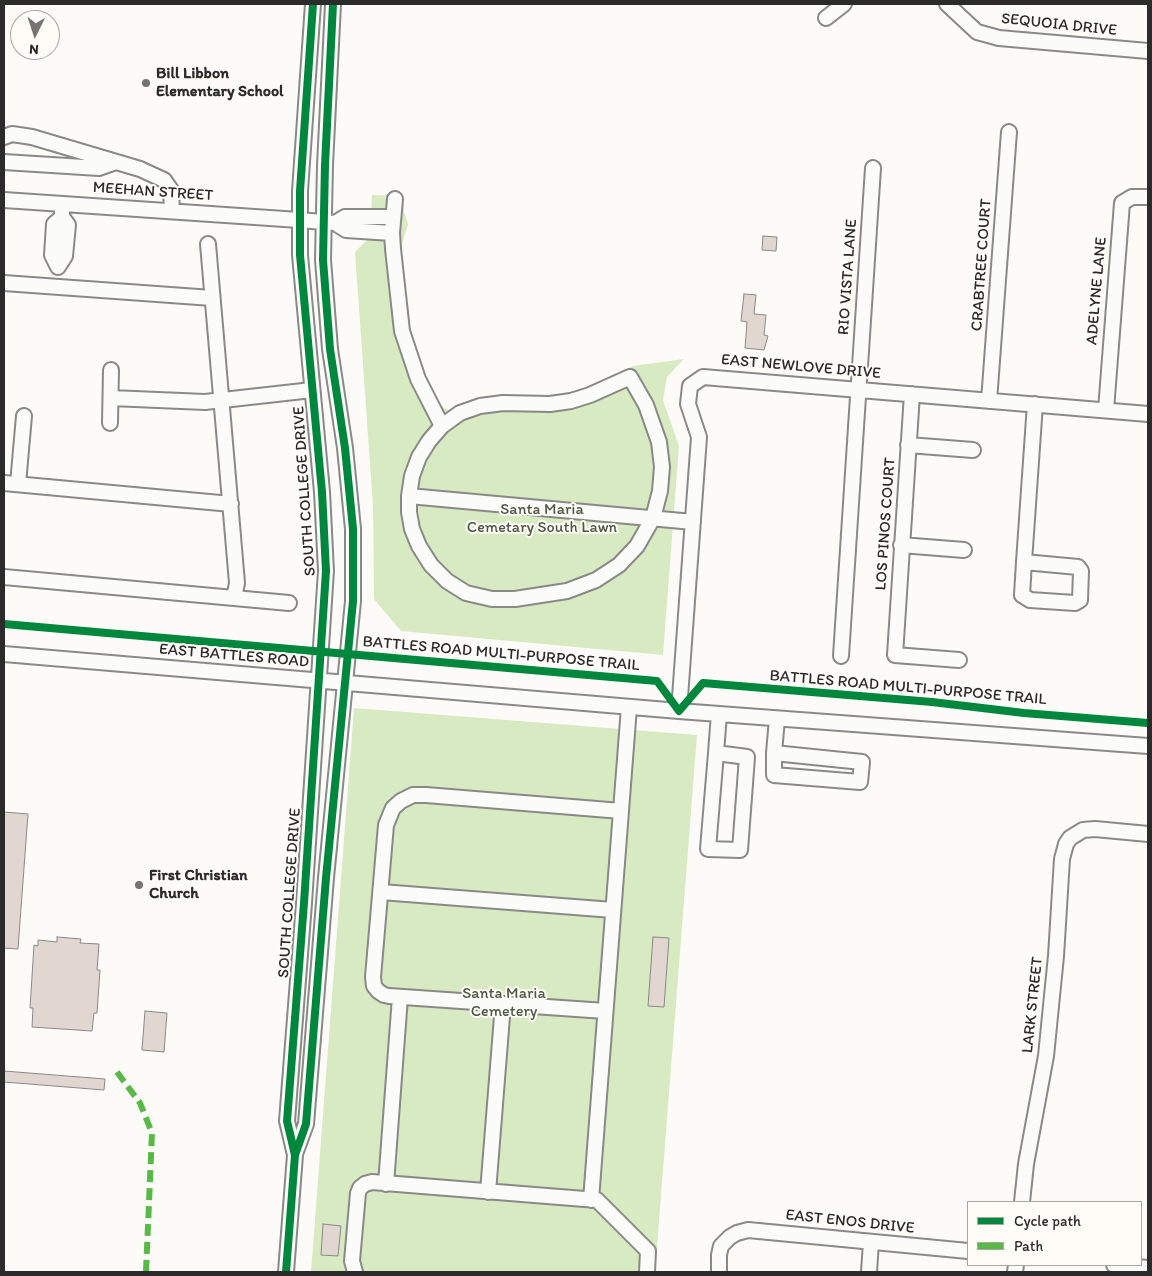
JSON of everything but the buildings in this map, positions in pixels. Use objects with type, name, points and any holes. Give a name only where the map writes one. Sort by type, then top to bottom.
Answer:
[{"type":"street","name":"SOUTH COLLEGE DRIVE","points":[[286,1272],[294,1155],[287,1121],[326,571],[325,532],[300,255],[299,220],[314,4]]},
{"type":"street","name":"SOUTH COLLEGE DRIVE","points":[[294,1155],[306,1124],[326,878],[353,601],[353,529],[345,448],[330,349],[323,260],[329,223],[327,105],[333,4]]},
{"type":"street","points":[[826,18],[844,4]]},
{"type":"street","name":"SEQUOIA DRIVE","points":[[948,4],[976,32],[999,38],[1148,51]]},
{"type":"street","name":"CRABTREE COURT","points":[[989,401],[1009,132]]},
{"type":"street","points":[[4,137],[12,134],[22,135],[140,169],[164,180],[172,190],[172,211]]},
{"type":"street","points":[[4,162],[99,168],[116,162]]},
{"type":"street","name":"RIO VISTA LANE","points":[[841,656],[874,168]]},
{"type":"street","name":"ADELYNE LANE","points":[[1106,410],[1122,203],[1132,197],[1148,197]]},
{"type":"street","points":[[394,199],[392,232],[402,331],[418,379],[442,426]]},
{"type":"street","name":"MEEHAN STREET","points":[[4,200],[62,210],[172,211],[329,223]]},
{"type":"street","points":[[56,286],[58,267],[52,255],[54,224],[62,210]]},
{"type":"street","points":[[329,223],[345,217],[393,216]]},
{"type":"street","points":[[329,223],[346,230],[392,232]]},
{"type":"street","points":[[208,244],[237,583],[234,598]]},
{"type":"street","points":[[4,283],[212,298]]},
{"type":"street","points":[[110,424],[112,370]]},
{"type":"street","name":"EAST NEWLOVE DRIVE","points":[[678,711],[699,437],[688,404],[690,386],[703,377],[1148,414]]},
{"type":"street","points":[[630,378],[646,405],[658,442],[662,467],[660,492],[653,518],[637,546],[619,565],[596,580],[567,591],[515,599],[492,599],[466,592],[447,581],[431,565],[419,546],[412,529],[409,496],[412,476],[419,458],[429,441],[442,426],[460,414],[480,406],[550,404],[571,401],[630,378]]},
{"type":"street","points":[[111,398],[205,402],[312,390]]},
{"type":"street","name":"LOS PINOS COURT","points":[[912,394],[895,655],[959,660]]},
{"type":"street","points":[[1024,562],[1078,567],[1081,571],[1080,600],[1075,603],[1030,600],[1022,596],[1024,562],[1035,404]]},
{"type":"street","points":[[24,416],[11,484],[231,504]]},
{"type":"street","points":[[908,445],[974,450]]},
{"type":"street","points":[[409,496],[693,522]]},
{"type":"street","points":[[902,545],[964,550]]},
{"type":"street","points":[[4,577],[289,603]]},
{"type":"street","name":"EAST BATTLES ROAD","points":[[4,654],[678,711],[1148,746]]},
{"type":"street","points":[[591,1200],[629,706]]},
{"type":"street","points":[[716,753],[747,756],[740,850],[708,849],[719,714]]},
{"type":"street","points":[[774,753],[862,762],[860,782],[774,775],[774,753],[777,718]]},
{"type":"street","points":[[605,1011],[384,995],[374,986],[374,977],[386,825],[393,808],[401,801],[413,795],[621,811]]},
{"type":"street","name":"LARK STREET","points":[[1022,1201],[1026,1164],[1046,1056],[1056,956],[1062,859],[1070,838],[1084,830],[1095,829],[1148,834]]},
{"type":"street","points":[[381,892],[613,910]]},
{"type":"street","points":[[386,1184],[400,997]]},
{"type":"street","points":[[488,1192],[503,1004]]},
{"type":"street","points":[[355,1272],[352,1261],[358,1193],[365,1184],[372,1182],[597,1200],[645,1247],[649,1257],[648,1272]]},
{"type":"street","name":"EAST ENOS DRIVE","points":[[719,1272],[721,1246],[737,1232],[748,1230],[967,1250]]},
{"type":"street","points":[[869,1272],[871,1242]]},
{"type":"street","points":[[1125,1266],[1148,1268]]},
{"type":"green space","name":"Santa Maria Cemetary South Lawn","points":[[372,195],[403,196],[404,212],[408,224],[401,247],[408,320],[420,364],[438,401],[444,408],[449,410],[477,398],[490,396],[557,395],[582,389],[633,366],[684,359],[667,377],[663,400],[679,446],[663,655],[401,631],[374,599],[373,506],[355,252],[370,237]]},
{"type":"green space","name":"Santa Maria Cemetery","points":[[354,708],[697,735],[655,1272],[311,1272]]},
{"type":"marked path","points":[[117,1072],[140,1103],[152,1133],[146,1272]]},
{"type":"cycle path","points":[[286,1272],[295,1155],[287,1121],[304,903],[326,571],[322,492],[300,255],[300,191],[313,4]]},
{"type":"cycle path","points":[[295,1155],[306,1124],[326,878],[353,601],[353,529],[345,448],[330,349],[323,260],[325,165],[333,4]]},
{"type":"cycle path","name":"BATTLES ROAD MULTI-PURPOSE TRAIL","points":[[4,624],[657,681],[679,711],[703,683],[932,702],[1024,713],[1148,723]]},
{"type":"place","name":"Bill Libbon Elementary School","points":[[146,83]]},
{"type":"place","name":"First Christian Church","points":[[139,885]]}]
